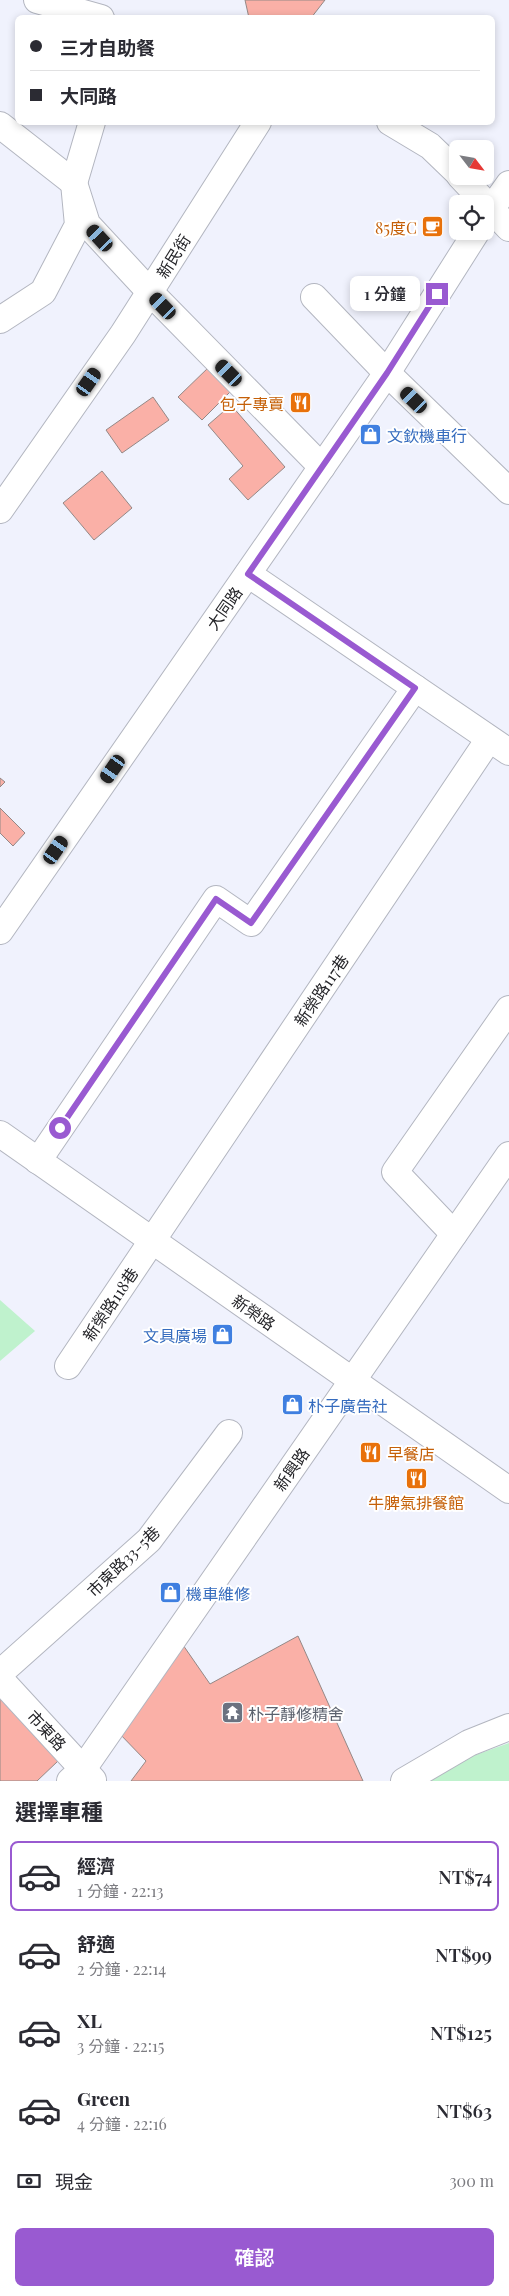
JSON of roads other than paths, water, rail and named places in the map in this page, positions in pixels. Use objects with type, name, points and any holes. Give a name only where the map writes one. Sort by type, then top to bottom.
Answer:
[{"type":"street","points":[[37,0],[90,15]]},
{"type":"street","points":[[0,125],[74,183],[87,224],[150,292],[322,467]]},
{"type":"street","points":[[0,320],[43,292],[78,224],[74,183],[91,125]]},
{"type":"street","name":"新民街","points":[[0,510],[150,292],[256,125]]},
{"type":"street","points":[[395,125],[430,146],[449,164]]},
{"type":"street","points":[[494,205],[509,184]]},
{"type":"street","points":[[467,185],[474,195]]},
{"type":"street","points":[[494,217],[509,228]]},
{"type":"street","name":"大同路","points":[[0,931],[387,373],[471,240]]},
{"type":"street","points":[[314,296],[387,373],[509,492]]},
{"type":"street","points":[[248,574],[499,745]]},
{"type":"street","points":[[38,1161],[216,899],[251,923],[415,688]]},
{"type":"street","name":"新榮路117巷","points":[[152,1241],[499,745]]},
{"type":"street","points":[[454,1234],[395,1172],[509,1009]]},
{"type":"street","name":"新榮路","points":[[0,1134],[509,1490]]},
{"type":"street","name":"新興路","points":[[82,1777],[352,1380],[509,1154]]},
{"type":"street","name":"新榮路118巷","points":[[68,1366],[152,1241]]},
{"type":"street","name":"市東路33-5巷","points":[[0,1673],[149,1540],[229,1434]]},
{"type":"street","name":"市東路","points":[[0,1679],[82,1777]]},
{"type":"street","points":[[404,1781],[469,1743],[509,1727]]},
{"type":"place","name":"85度C","points":[[433,227]]},
{"type":"place","name":"包子專賣","points":[[300,403]]},
{"type":"place","name":"文欽機車行","points":[[371,435]]},
{"type":"place","name":"文具廣場","points":[[223,1335]]},
{"type":"place","name":"朴子廣告社","points":[[292,1405]]},
{"type":"place","name":"早餐店","points":[[371,1453]]},
{"type":"place","name":"牛脾氣排餐館","points":[[416,1478]]},
{"type":"place","name":"機車維修","points":[[170,1593]]},
{"type":"place","name":"朴子靜修精舍","points":[[232,1713]]}]
